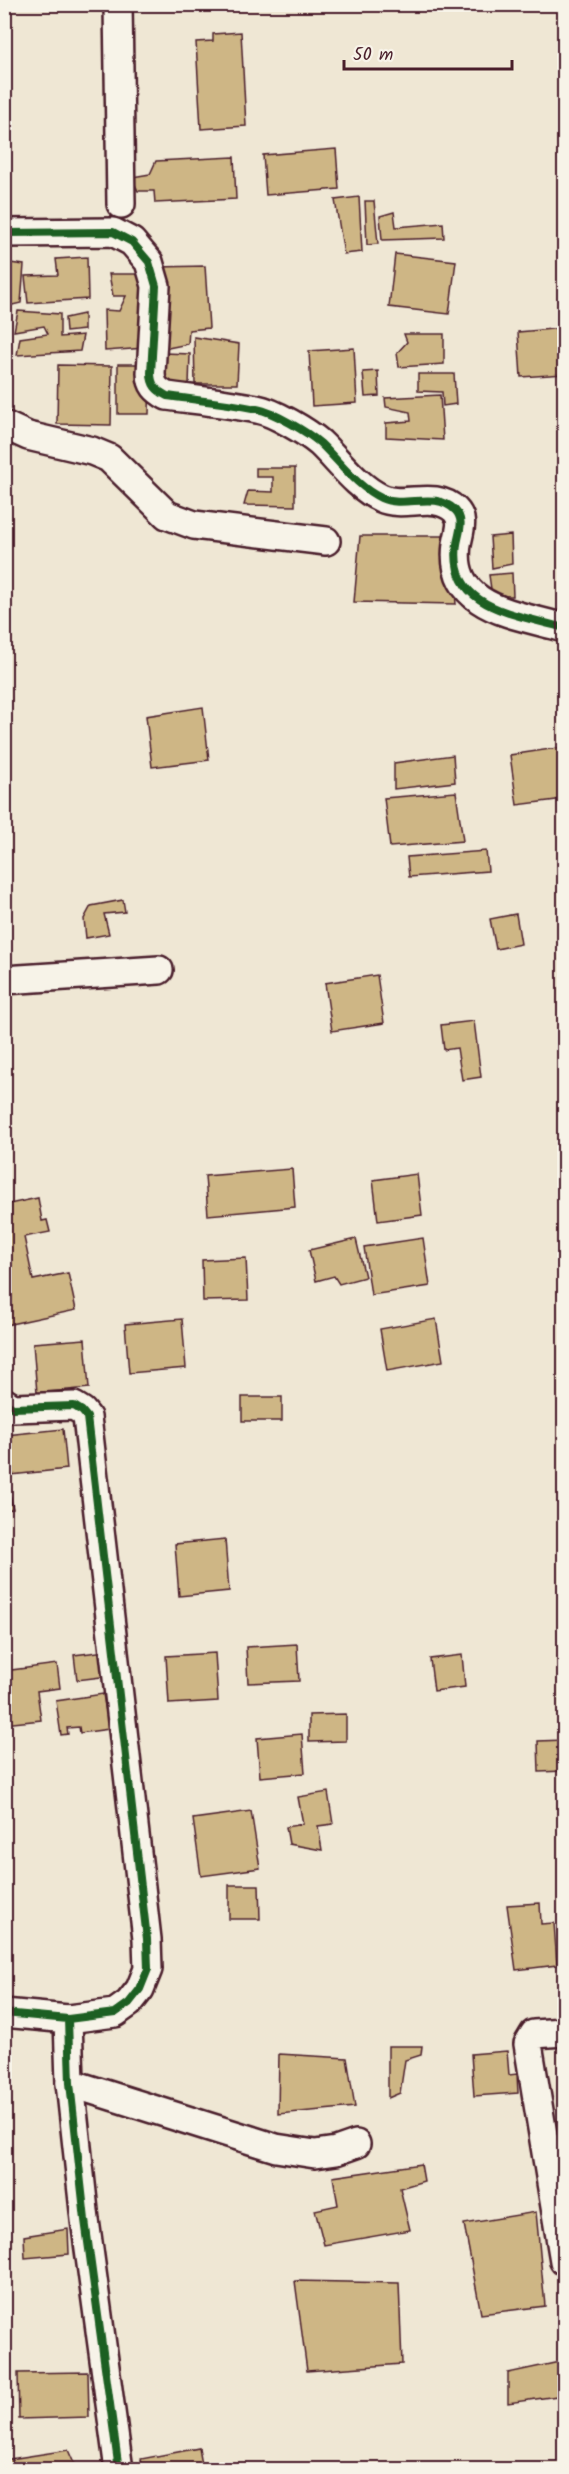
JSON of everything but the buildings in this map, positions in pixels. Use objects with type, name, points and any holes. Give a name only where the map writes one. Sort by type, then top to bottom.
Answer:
[{"type":"street","points":[[118,4],[121,204]]},
{"type":"street","points":[[4,233],[113,232],[132,242],[149,262],[156,286],[151,382],[157,391],[167,396],[259,409],[318,441],[350,473],[381,498],[406,502],[432,500],[448,504],[457,513],[461,523],[456,547],[460,582],[470,594],[498,609],[564,628]]},
{"type":"street","points":[[4,425],[28,436],[92,451],[109,458],[167,515],[194,525],[326,541]]},
{"type":"street","points":[[4,980],[159,970]]},
{"type":"street","points":[[4,1402],[13,1408],[74,1406],[87,1417],[147,1939],[148,1969],[140,1989],[129,2003],[115,2013],[68,2019],[4,2013]]},
{"type":"street","points":[[68,2019],[70,2083],[85,2220],[119,2469]]},
{"type":"street","points":[[564,2032],[534,2034],[528,2044],[564,2260]]},
{"type":"street","points":[[70,2083],[276,2148],[315,2154],[336,2151],[356,2144]]},
{"type":"cycle path","points":[[4,233],[113,232],[132,242],[149,262],[156,286],[151,373],[153,384],[157,389],[167,396],[246,407],[272,414],[320,443],[356,481],[381,498],[400,502],[429,500],[447,504],[460,518],[457,566],[463,583],[475,596],[490,606],[508,613],[564,628]]},
{"type":"cycle path","points":[[4,1402],[13,1408],[74,1406],[87,1417],[147,1939],[148,1969],[140,1989],[129,2003],[115,2013],[68,2019]]},
{"type":"cycle path","points":[[4,2013],[68,2019],[70,2083],[85,2220],[119,2470]]}]
